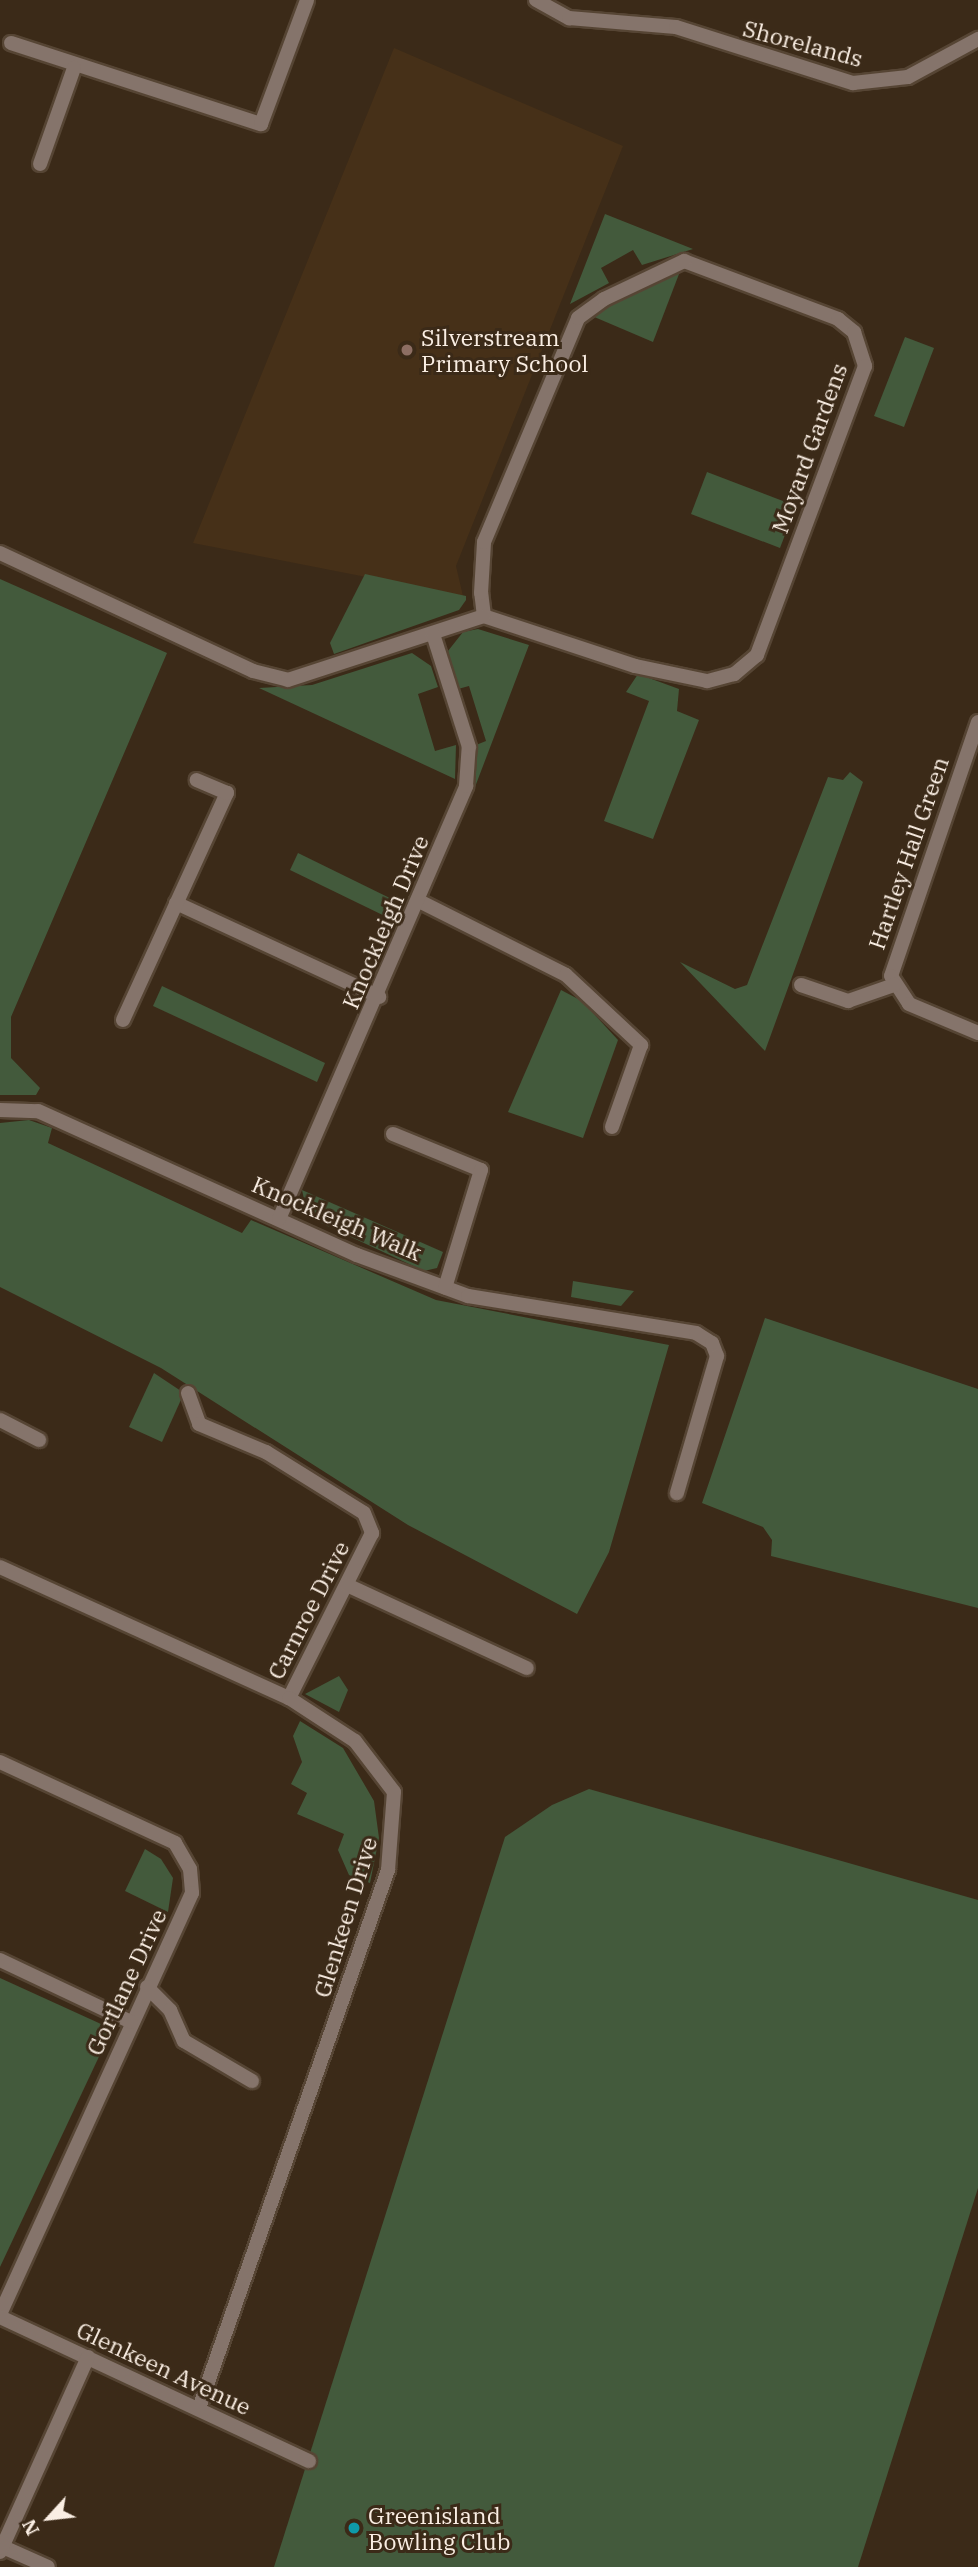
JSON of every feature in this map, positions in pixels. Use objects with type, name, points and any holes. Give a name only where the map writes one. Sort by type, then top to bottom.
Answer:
[{"type":"street","points":[[11,43],[74,68],[261,124],[307,0]]},
{"type":"street","name":"Shorelands","points":[[536,0],[556,15],[615,26],[676,27],[811,74],[874,84],[908,77],[976,45]]},
{"type":"street","points":[[40,164],[74,68]]},
{"type":"street","name":"Moyard Gardens","points":[[695,262],[855,332],[865,366],[861,382],[757,655],[745,668],[725,678],[687,681],[484,616],[484,542],[578,318],[592,306],[659,270],[695,262]]},
{"type":"street","points":[[0,553],[253,671],[288,680],[484,616]]},
{"type":"street","name":"Knockleigh Drive","points":[[279,1219],[421,902],[471,758],[433,634]]},
{"type":"street","name":"Hartley Hall Green","points":[[978,722],[893,958],[894,985],[909,1004],[978,1033]]},
{"type":"street","points":[[123,1020],[227,793],[197,780]]},
{"type":"street","points":[[421,902],[566,975],[641,1045],[612,1127]]},
{"type":"street","points":[[176,903],[379,997]]},
{"type":"street","points":[[801,985],[849,1001],[894,985]]},
{"type":"street","name":"Knockleigh Walk","points":[[0,1111],[38,1111],[279,1219],[444,1288],[696,1333],[718,1356],[677,1493]]},
{"type":"street","points":[[393,1134],[481,1170],[444,1288]]},
{"type":"street","name":"Carnroe Drive","points":[[188,1393],[199,1424],[265,1452],[364,1513],[372,1533],[289,1698]]},
{"type":"street","points":[[0,1420],[39,1440]]},
{"type":"street","name":"Glenkeen Drive","points":[[0,1567],[289,1698],[355,1741],[382,1773],[394,1793],[394,1841],[199,2408]]},
{"type":"street","points":[[347,1585],[527,1668]]},
{"type":"street","name":"Gortlane Drive","points":[[0,1762],[175,1843],[190,1869],[192,1893],[131,2022],[0,2316]]},
{"type":"street","points":[[0,1960],[131,2022]]},
{"type":"street","points":[[147,1987],[170,2010],[184,2041],[252,2081]]},
{"type":"street","name":"Glenkeen Avenue","points":[[0,2316],[309,2461]]},
{"type":"street","points":[[48,2567],[1,2549],[88,2357]]},
{"type":"shaded area","name":"Silverstream Primary School","points":[[394,48],[623,146],[456,566],[463,596],[193,543]]},
{"type":"green space","points":[[605,214],[693,249],[642,265],[633,250],[601,268],[609,283],[570,304]]},
{"type":"green space","points":[[679,274],[653,342],[592,316],[667,275]]},
{"type":"green space","points":[[905,337],[934,348],[904,427],[874,416]]},
{"type":"green space","points":[[707,472],[796,506],[780,548],[691,514]]},
{"type":"green space","points":[[365,574],[466,596],[466,600],[459,610],[334,654],[330,643]]},
{"type":"green space","points":[[0,579],[167,653],[11,1017],[11,1058],[40,1088],[36,1095],[0,1095]]},
{"type":"green space","points":[[478,629],[529,645],[475,787],[476,745],[486,741],[469,686],[458,689],[448,651],[463,632]]},
{"type":"green space","points":[[412,653],[431,666],[438,687],[418,694],[435,751],[456,745],[455,779],[259,688],[312,685]]},
{"type":"green space","points":[[638,674],[679,689],[677,711],[699,720],[653,839],[604,821],[649,701],[626,692]]},
{"type":"green space","points":[[850,772],[863,782],[765,1051],[680,962],[735,989],[747,985],[828,777],[843,780]]},
{"type":"green space","points":[[298,853],[402,904],[395,921],[290,870]]},
{"type":"green space","points":[[162,986],[325,1063],[317,1082],[153,1006]]},
{"type":"green space","points":[[561,990],[582,1001],[618,1040],[583,1138],[508,1112]]},
{"type":"green space","points":[[29,1120],[52,1128],[48,1143],[242,1233],[251,1220],[436,1300],[669,1345],[609,1552],[577,1614],[408,1525],[161,1368],[0,1287],[0,1123]]},
{"type":"green space","points":[[302,1190],[443,1252],[437,1268],[424,1271],[308,1217]]},
{"type":"green space","points":[[573,1281],[634,1291],[621,1306],[571,1297]]},
{"type":"green space","points":[[765,1318],[978,1389],[978,1608],[771,1556],[772,1540],[763,1527],[702,1503]]},
{"type":"green space","points":[[154,1373],[184,1393],[162,1442],[129,1427]]},
{"type":"green space","points":[[339,1676],[348,1690],[339,1712],[305,1694]]},
{"type":"green space","points":[[300,1721],[343,1748],[374,1801],[379,1838],[370,1883],[349,1875],[338,1850],[344,1834],[297,1814],[307,1793],[291,1784],[302,1762],[293,1736]]},
{"type":"green space","points":[[589,1789],[978,1900],[978,2188],[858,2567],[274,2567],[505,1837],[552,1805]]},
{"type":"green space","points":[[145,1849],[161,1859],[173,1878],[168,1912],[125,1891]]},
{"type":"green space","points":[[0,1978],[112,2029],[0,2267]]},
{"type":"place","name":"Silverstream Primary School","points":[[407,350]]},
{"type":"place","name":"Greenisland Bowling Club","points":[[354,2528]]}]
